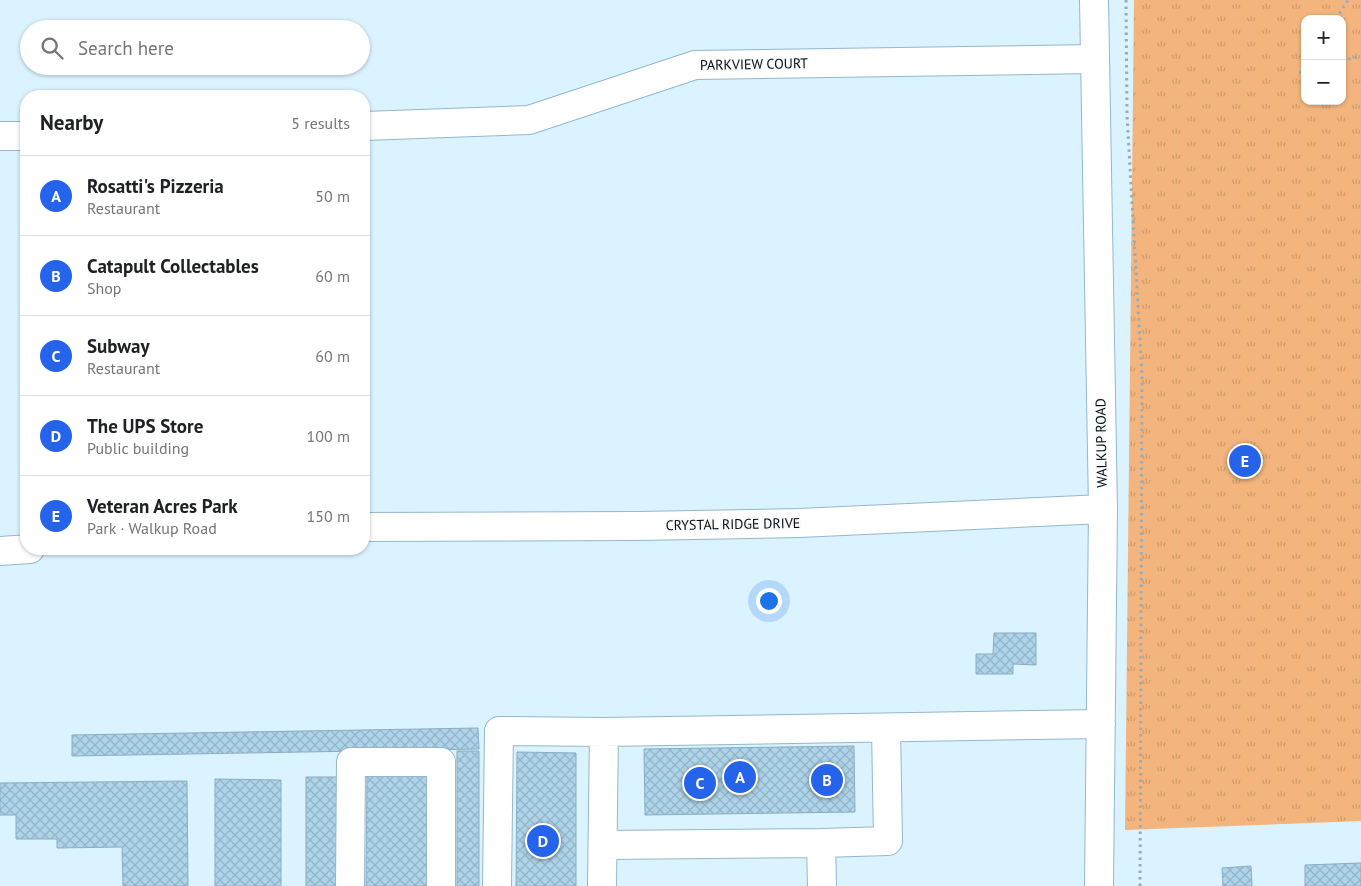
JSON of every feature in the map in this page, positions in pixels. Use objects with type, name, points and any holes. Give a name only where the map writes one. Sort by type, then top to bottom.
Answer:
[{"type":"street","name":"WALKUP ROAD","points":[[1094,0],[1103,509],[1099,886]]},
{"type":"street","name":"PARKVIEW COURT","points":[[370,126],[529,120],[695,65],[1094,59]]},
{"type":"street","points":[[0,136],[20,136]]},
{"type":"street","name":"CRYSTAL RIDGE DRIVE","points":[[370,527],[638,526],[780,523],[1103,509]]},
{"type":"street","points":[[0,551],[20,550]]},
{"type":"street","points":[[497,886],[499,731],[604,732],[1100,724]]},
{"type":"street","points":[[603,845],[888,842],[886,728]]},
{"type":"street","points":[[602,886],[604,732]]},
{"type":"street","points":[[350,886],[351,762],[441,762],[441,886]]},
{"type":"street","points":[[821,843],[822,886]]},
{"type":"path","points":[[1126,0],[1127,115],[1142,375],[1140,886]]},
{"type":"path","points":[[1339,15],[1348,0]]},
{"type":"path","points":[[1346,60],[1361,56]]},
{"type":"green space","points":[[1134,0],[1361,0],[1361,821],[1125,830]]},
{"type":"building","points":[[994,633],[1036,633],[1036,665],[1013,664],[1013,674],[976,674],[976,654],[993,654]]},
{"type":"building","points":[[478,728],[479,749],[72,756],[72,735]]},
{"type":"building","points":[[854,746],[855,812],[645,815],[644,749]]},
{"type":"building","points":[[457,751],[479,751],[479,886],[457,886]]},
{"type":"building","points":[[517,752],[576,753],[576,886],[516,886]]},
{"type":"building","points":[[367,774],[432,774],[432,886],[366,886]]},
{"type":"building","points":[[306,777],[342,777],[342,886],[306,886]]},
{"type":"building","points":[[215,779],[281,780],[281,886],[215,886]]},
{"type":"building","points":[[187,781],[188,886],[123,886],[122,847],[57,848],[57,839],[16,839],[16,815],[0,815],[0,783]]},
{"type":"building","points":[[1361,863],[1361,886],[1305,886],[1305,865]]},
{"type":"building","points":[[1251,866],[1252,886],[1223,886],[1222,868]]},
{"type":"place","name":"Veteran Acres Park","points":[[1245,461]]},
{"type":"place","name":"Rosatti's Pizzeria","points":[[740,777]]},
{"type":"place","name":"Catapult Collectables","points":[[827,780]]},
{"type":"place","name":"Subway","points":[[700,783]]},
{"type":"place","name":"The UPS Store","points":[[543,841]]}]
